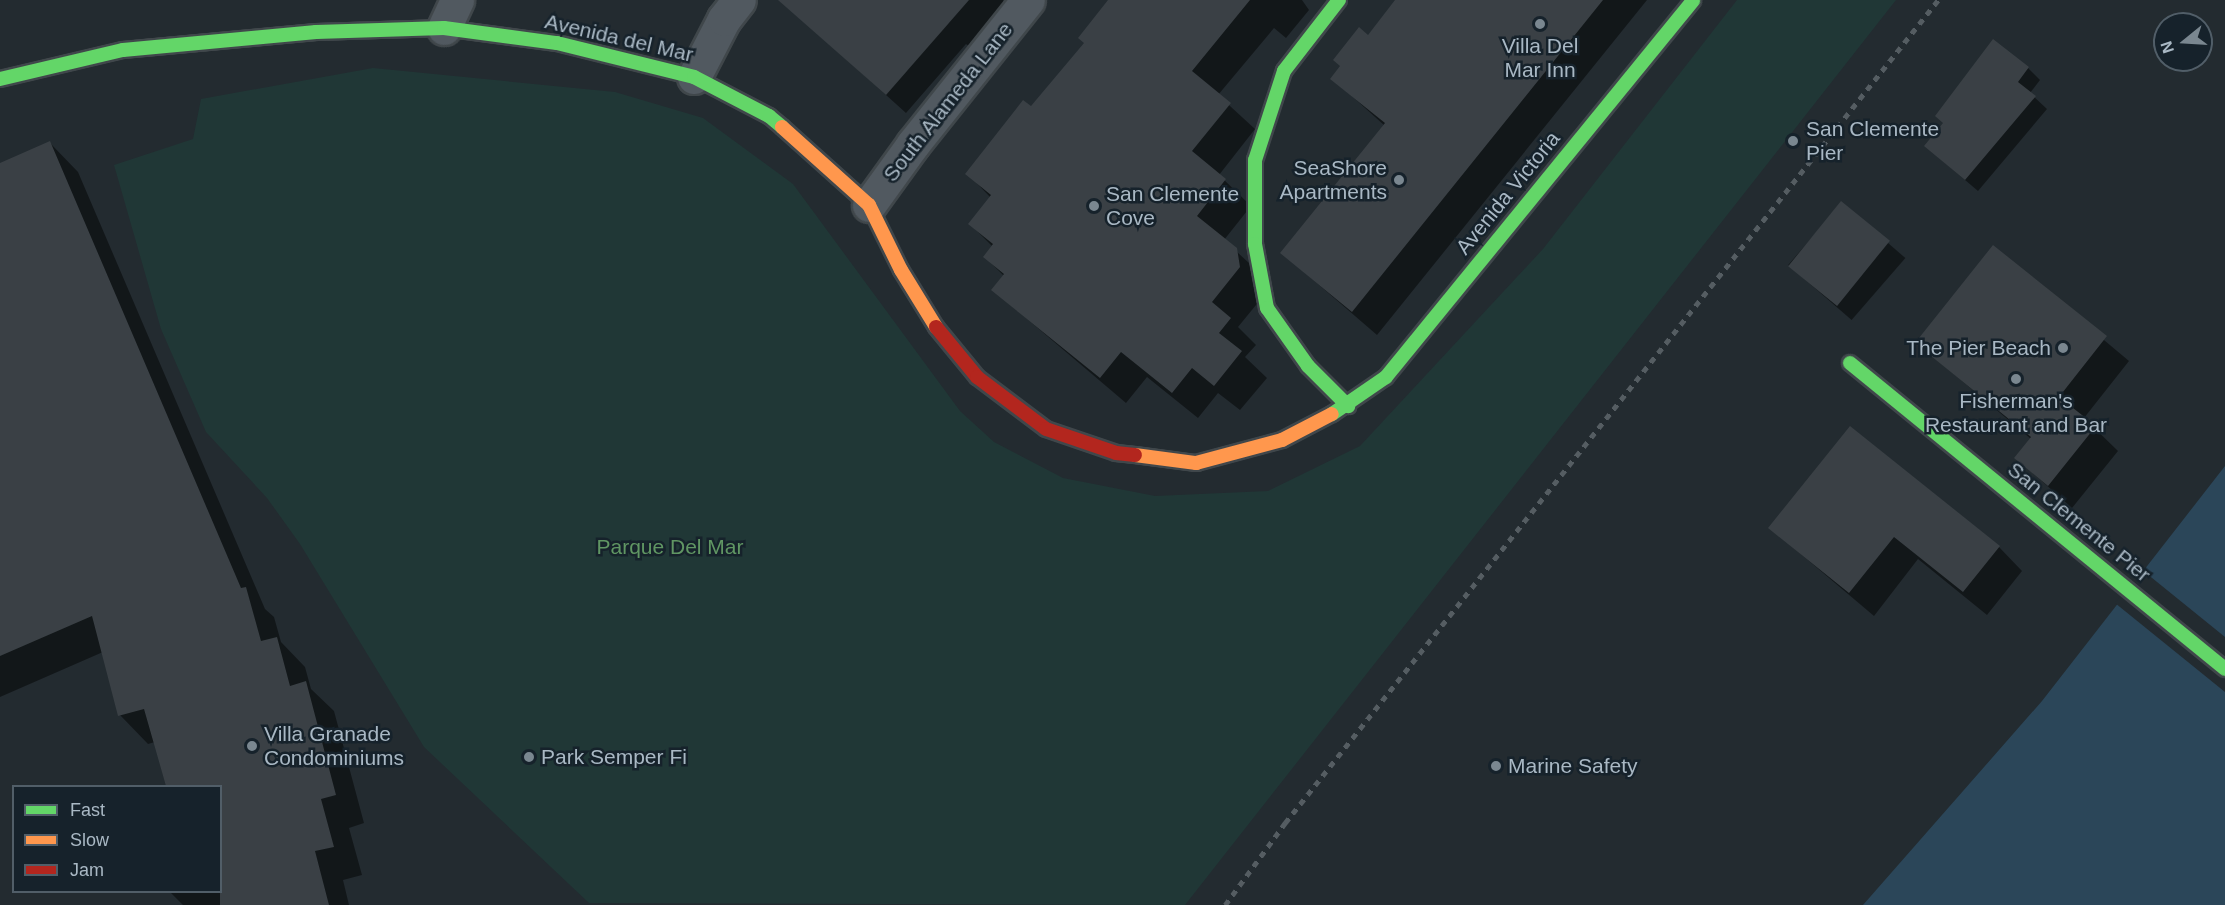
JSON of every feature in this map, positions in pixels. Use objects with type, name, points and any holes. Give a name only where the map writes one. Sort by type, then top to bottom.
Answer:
[{"type":"main road","points":[[1339,0],[1284,70],[1255,160],[1255,244],[1267,308],[1308,366],[1348,406]]},
{"type":"main road","name":"Avenida Victoria","points":[[1348,406],[1386,377],[1693,0]]},
{"type":"main road","name":"Avenida del Mar","points":[[0,79],[123,50],[316,32],[447,9],[557,43],[694,77],[769,116],[869,205],[901,270],[936,327],[977,377],[1046,429],[1116,453],[1196,463],[1282,440],[1348,406]]},
{"type":"main road","name":"San Clemente Pier","points":[[1850,363],[2225,669]]},
{"type":"street","points":[[694,77],[724,19],[739,0]]},
{"type":"street","name":"South Alameda Lane","points":[[869,205],[913,144],[1028,0]]},
{"type":"green space","name":"Parque Del Mar","points":[[1737,0],[1896,0],[1185,905],[589,903],[424,747],[300,544],[267,498],[206,432],[161,329],[114,165],[193,139],[201,99],[373,68],[615,92],[703,118],[793,184],[960,411],[994,442],[1063,478],[1155,496],[1268,491],[1360,446],[1543,249]]},
{"type":"water","points":[[2225,466],[2225,905],[1863,905],[2042,701]]},
{"type":"pier","points":[[2141,569],[2225,637],[2225,692],[2115,603]]},
{"type":"building","points":[[778,0],[969,0],[886,95]]},
{"type":"building","name":"San Clemente Cove","points":[[1108,0],[1250,0],[1192,71],[1231,103],[1192,151],[1226,179],[1197,216],[1237,248],[1240,267],[1212,302],[1231,318],[1219,333],[1242,351],[1214,386],[1192,368],[1172,393],[1121,352],[1100,378],[991,290],[1004,274],[983,257],[993,244],[968,224],[991,195],[965,174],[1023,100],[1031,106],[1084,43],[1078,38]]},
{"type":"building","points":[[1395,0],[1603,0],[1352,312],[1280,253],[1385,123],[1330,79],[1340,66],[1333,60],[1359,27],[1368,35]]},
{"type":"building","points":[[1993,39],[2029,67],[2018,82],[2036,96],[1965,180],[1924,146],[1943,123],[1935,116]]},
{"type":"building","points":[[50,141],[241,588],[246,587],[261,641],[277,637],[290,686],[306,681],[336,795],[321,799],[334,847],[315,851],[329,905],[220,905],[222,785],[166,785],[144,709],[118,716],[92,616],[0,656],[0,163]]},
{"type":"building","points":[[1841,201],[1890,241],[1837,306],[1788,266]]},
{"type":"building","name":"Fisherman's Restaurant and Bar","points":[[1993,245],[2107,336],[2059,397],[2096,426],[2048,486],[2014,458],[2031,437],[1915,343]]},
{"type":"building","points":[[1850,426],[2000,546],[1963,592],[1894,537],[1849,593],[1768,528]]},
{"type":"railway","points":[[1225,905],[1285,823],[1938,0]]},
{"type":"traffic: fast","points":[[1339,0],[1284,71],[1255,160],[1255,244],[1267,308],[1308,366],[1348,406]]},
{"type":"traffic: fast","points":[[1332,414],[1386,377],[1693,0]]},
{"type":"traffic: fast","points":[[0,79],[123,50],[316,32],[444,28],[557,43],[694,77],[769,116],[782,127]]},
{"type":"traffic: fast","points":[[1850,363],[2225,669]]},
{"type":"traffic: slow","points":[[782,127],[869,205],[901,270],[936,327]]},
{"type":"traffic: slow","points":[[1135,455],[1196,463],[1282,440],[1332,414]]},
{"type":"traffic: jam","points":[[936,327],[977,377],[1046,429],[1116,453],[1135,455]]},
{"type":"place","name":"Villa Del Mar Inn","points":[[1540,24]]},
{"type":"place","name":"San Clemente Pier","points":[[1793,141]]},
{"type":"place","name":"SeaShore Apartments","points":[[1399,180]]},
{"type":"place","name":"San Clemente Cove","points":[[1094,206]]},
{"type":"place","name":"The Pier Beach","points":[[2063,348]]},
{"type":"place","name":"Fisherman's Restaurant and Bar","points":[[2016,379]]},
{"type":"place","name":"Villa Granade Condominiums","points":[[252,746]]},
{"type":"place","name":"Park Semper Fi","points":[[529,757]]},
{"type":"place","name":"Marine Safety","points":[[1496,766]]}]
